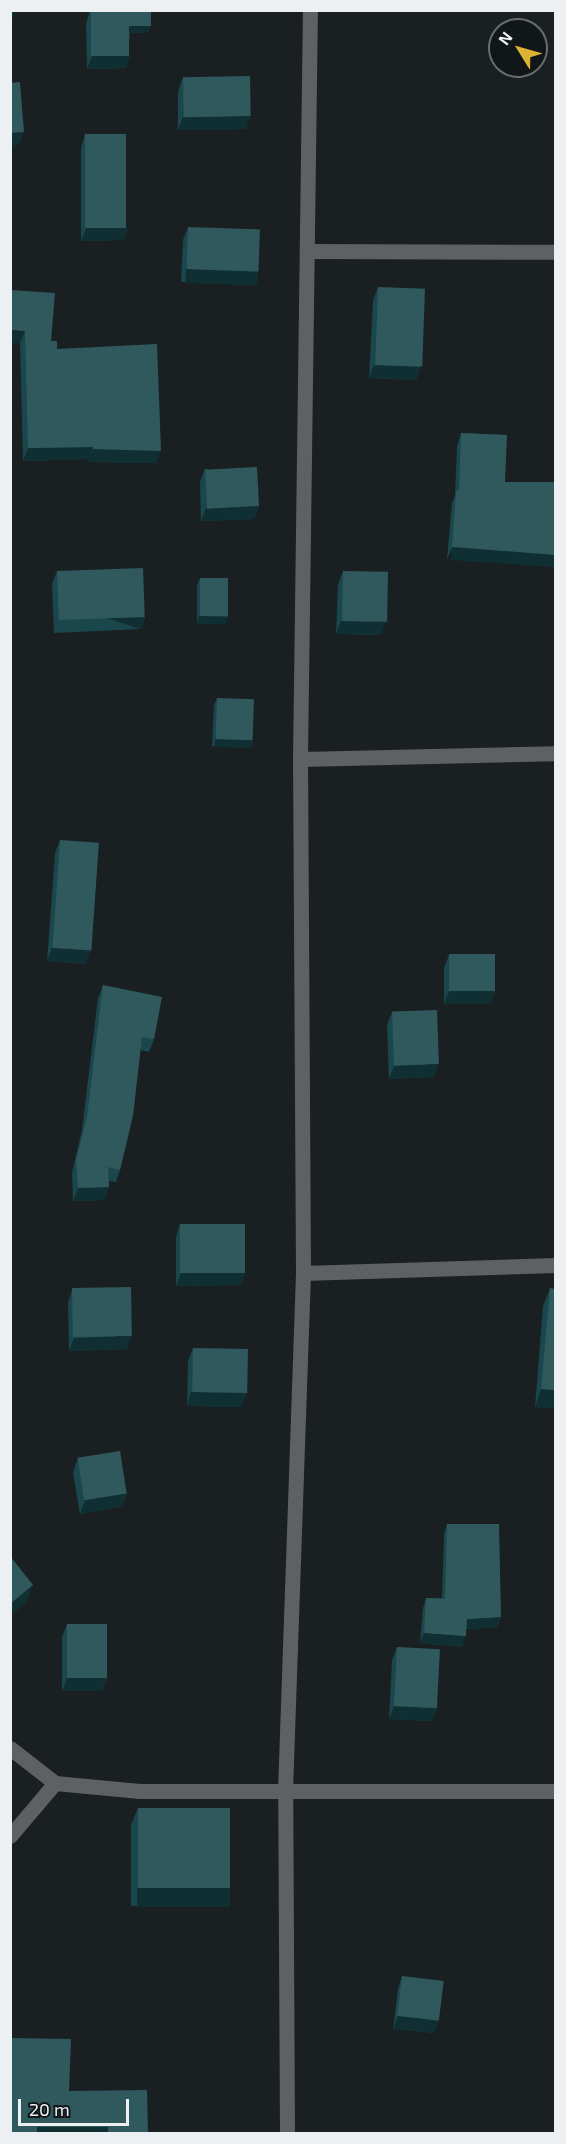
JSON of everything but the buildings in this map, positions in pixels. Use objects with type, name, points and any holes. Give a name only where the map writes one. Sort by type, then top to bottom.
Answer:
[{"type":"street","points":[[287,2133],[285,1791],[303,1273],[300,759],[310,10]]},
{"type":"street","points":[[308,251],[555,252]]},
{"type":"street","points":[[300,759],[555,753]]},
{"type":"street","points":[[303,1273],[555,1265]]},
{"type":"street","points":[[10,1748],[55,1782],[140,1791],[555,1791]]},
{"type":"street","points":[[10,1836],[55,1782]]}]
